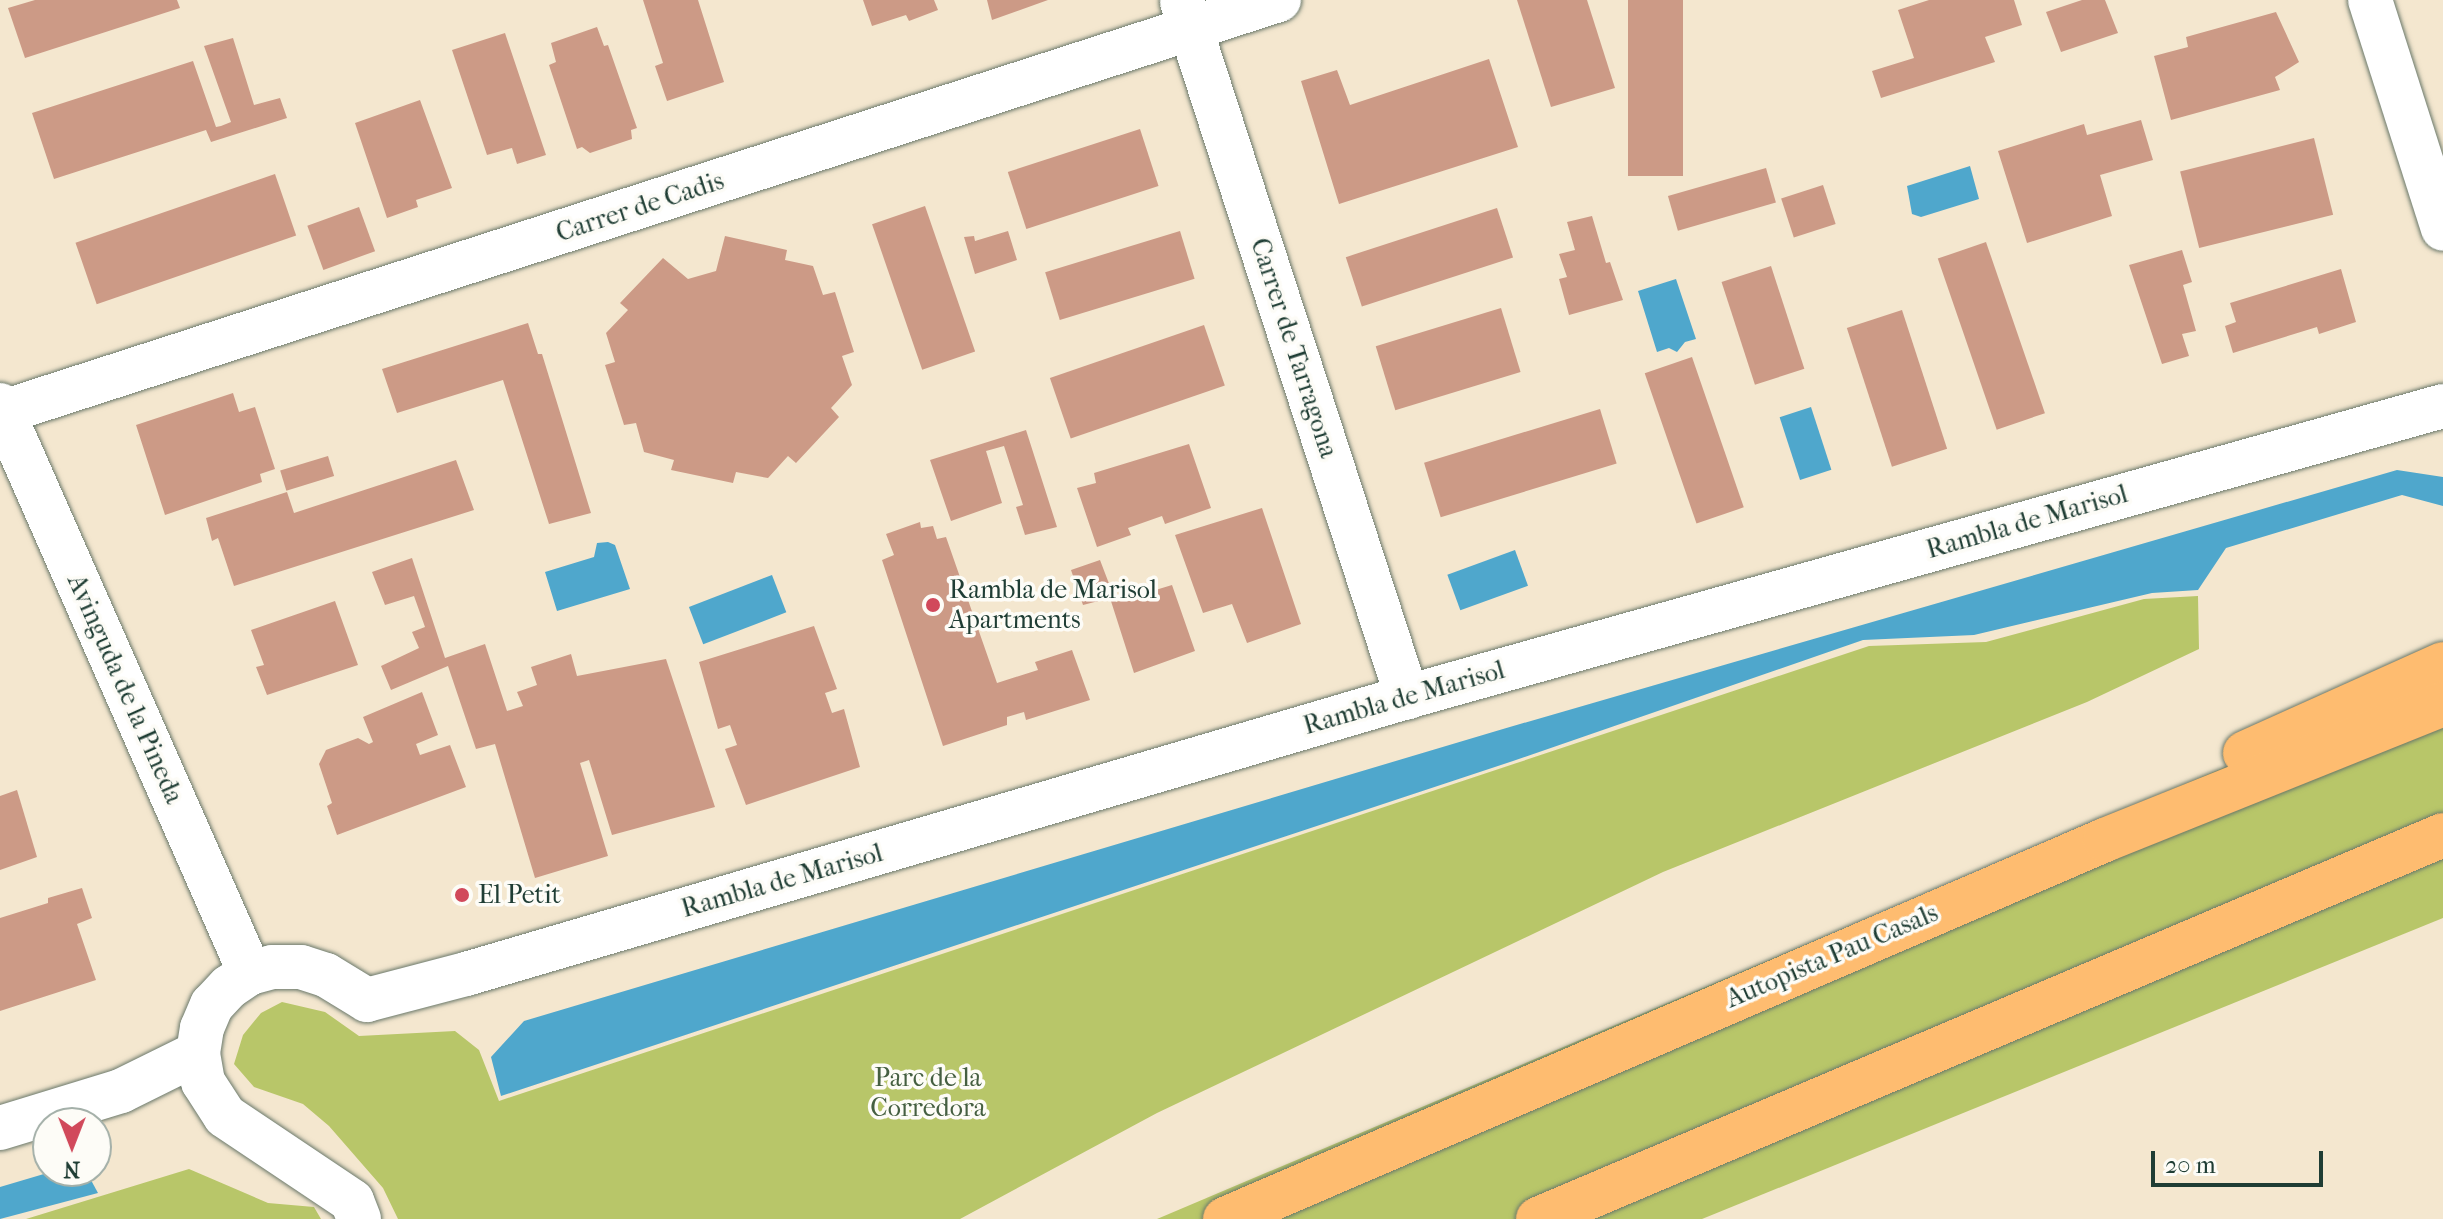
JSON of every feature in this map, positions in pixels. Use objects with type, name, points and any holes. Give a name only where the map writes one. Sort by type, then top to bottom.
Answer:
[{"type":"highway","points":[[1783,977],[2048,842],[2443,664]]},
{"type":"highway","name":"Autopista Pau Casals","points":[[1225,1219],[2105,840],[2443,704]]},
{"type":"highway","points":[[1538,1219],[2443,835]]},
{"type":"street","name":"Carrer de Cadis","points":[[1,410],[1186,14],[1279,0]]},
{"type":"street","points":[[2370,0],[2443,229]]},
{"type":"street","name":"Carrer de Tarragona","points":[[1186,14],[1407,697]]},
{"type":"street","name":"Rambla de Marisol","points":[[250,973],[272,967],[301,967],[326,975],[367,1000],[466,974],[1407,697],[2443,406]]},
{"type":"street","name":"Avinguda de la Pineda","points":[[1,410],[250,973]]},
{"type":"street","points":[[250,973],[229,987],[212,1005],[202,1028],[198,1053],[203,1082],[225,1116],[352,1201],[359,1219]]},
{"type":"street","points":[[0,1128],[121,1091],[198,1053]]},
{"type":"green space","name":"Parc de la Corredora","points":[[2198,596],[2199,649],[2087,702],[1663,872],[1157,1113],[960,1219],[398,1219],[383,1188],[329,1126],[303,1104],[254,1087],[234,1064],[243,1035],[261,1013],[282,1002],[325,1012],[359,1036],[455,1031],[479,1050],[499,1101],[1869,646],[1986,642],[2144,599]]},
{"type":"green space","points":[[2443,675],[2443,918],[1702,1219],[1157,1219]]},
{"type":"green space","points":[[189,1169],[268,1203],[314,1207],[321,1219],[26,1219]]},
{"type":"water","points":[[1970,166],[1979,199],[1921,217],[1912,214],[1907,186]]},
{"type":"water","points":[[1676,279],[1696,339],[1685,342],[1677,352],[1669,348],[1657,352],[1638,291]]},
{"type":"water","points":[[1811,407],[1831,470],[1800,480],[1780,417]]},
{"type":"water","points":[[2397,470],[2443,477],[2443,506],[2402,495],[2226,548],[2198,590],[2152,593],[1974,635],[1863,640],[1513,761],[501,1096],[491,1057],[524,1021],[1503,729]]},
{"type":"water","points":[[597,543],[615,545],[630,589],[557,611],[545,572],[594,557]]},
{"type":"water","points":[[1515,550],[1528,586],[1460,610],[1447,575]]},
{"type":"water","points":[[772,575],[786,612],[703,644],[689,607]]},
{"type":"water","points":[[32,1178],[32,1187],[95,1187],[98,1193],[0,1219],[0,1187]]},
{"type":"building","points":[[35,0],[177,0],[180,8],[25,58],[8,8]]},
{"type":"building","points":[[643,0],[698,0],[724,82],[667,101],[655,66],[663,63]]},
{"type":"building","points":[[863,0],[934,0],[938,10],[909,21],[906,15],[872,26]]},
{"type":"building","points":[[987,0],[1048,0],[992,20]]},
{"type":"building","points":[[1517,0],[1587,0],[1615,88],[1551,107]]},
{"type":"building","points":[[1628,0],[1683,0],[1683,176],[1628,176]]},
{"type":"building","points":[[1929,0],[2014,0],[2022,25],[1985,37],[1995,62],[1881,98],[1872,71],[1914,58],[1898,10]]},
{"type":"building","points":[[2082,0],[2105,0],[2118,33],[2061,52],[2046,12]]},
{"type":"building","points":[[2276,12],[2299,62],[2275,77],[2280,90],[2171,120],[2154,56],[2188,47],[2186,37]]},
{"type":"building","points":[[597,27],[604,46],[608,45],[637,128],[631,130],[632,139],[590,153],[582,147],[577,149],[549,65],[556,62],[551,43]]},
{"type":"building","points":[[505,33],[546,155],[517,164],[512,148],[487,155],[452,50]]},
{"type":"building","points":[[233,38],[254,105],[280,98],[287,118],[211,142],[206,130],[54,179],[32,113],[193,61],[216,127],[221,126],[231,122],[204,46]]},
{"type":"building","points":[[1489,59],[1518,147],[1339,204],[1301,81],[1337,70],[1350,105]]},
{"type":"building","points":[[420,100],[452,188],[416,200],[418,207],[387,218],[355,123]]},
{"type":"building","points":[[2141,120],[2153,160],[2100,175],[2112,216],[2027,243],[1998,151],[2084,124],[2087,135]]},
{"type":"building","points":[[1140,129],[1159,186],[1026,229],[1008,172]]},
{"type":"building","points":[[2314,138],[2333,215],[2199,248],[2180,171]]},
{"type":"building","points":[[1766,168],[1776,203],[1678,231],[1668,196]]},
{"type":"building","points":[[275,174],[296,235],[97,304],[75,243]]},
{"type":"building","points":[[1823,185],[1836,224],[1794,238],[1781,199]]},
{"type":"building","points":[[925,206],[975,352],[922,370],[872,224]]},
{"type":"building","points":[[359,207],[375,251],[323,270],[307,226]]},
{"type":"building","points":[[1497,208],[1513,257],[1362,307],[1346,257]]},
{"type":"building","points":[[1592,216],[1606,263],[1610,262],[1623,300],[1569,315],[1559,279],[1567,277],[1559,254],[1575,250],[1567,222]]},
{"type":"building","points":[[1008,231],[1017,260],[975,274],[964,237],[974,236],[975,241]]},
{"type":"building","points":[[1180,231],[1195,279],[1060,320],[1045,272]]},
{"type":"building","points":[[725,236],[787,250],[785,260],[813,266],[823,295],[835,292],[854,352],[842,356],[852,385],[831,408],[839,417],[796,463],[788,456],[768,478],[736,472],[733,483],[671,470],[674,460],[644,452],[636,423],[624,425],[605,365],[615,362],[606,333],[628,310],[620,303],[663,258],[688,279],[716,271]]},
{"type":"building","points":[[1986,242],[2045,413],[1997,430],[1938,259]]},
{"type":"building","points":[[2182,250],[2192,282],[2183,285],[2196,331],[2182,334],[2189,356],[2162,364],[2129,265]]},
{"type":"building","points":[[1771,266],[1804,369],[1755,385],[1722,282]]},
{"type":"building","points":[[2341,269],[2356,322],[2319,334],[2317,327],[2233,353],[2225,326],[2236,322],[2230,303]]},
{"type":"building","points":[[1501,308],[1521,372],[1395,410],[1376,346]]},
{"type":"building","points":[[1902,310],[1947,449],[1892,467],[1847,328]]},
{"type":"building","points":[[528,323],[538,354],[542,354],[591,513],[549,524],[503,380],[397,413],[382,369]]},
{"type":"building","points":[[1204,325],[1225,386],[1071,439],[1050,378]]},
{"type":"building","points":[[1692,357],[1744,507],[1696,524],[1645,373]]},
{"type":"building","points":[[233,393],[239,412],[255,407],[275,469],[260,474],[262,482],[165,515],[136,425]]},
{"type":"building","points":[[1600,409],[1617,464],[1441,517],[1424,463]]},
{"type":"building","points":[[1026,430],[1057,527],[1025,535],[1016,507],[1023,505],[1004,446],[986,451],[1002,503],[951,521],[930,460]]},
{"type":"building","points":[[1189,444],[1211,508],[1165,524],[1162,516],[1128,528],[1131,535],[1097,547],[1077,488],[1096,483],[1094,473]]},
{"type":"building","points":[[328,456],[334,476],[286,491],[280,471]]},
{"type":"building","points":[[456,460],[474,510],[234,586],[218,538],[212,541],[206,518],[287,492],[294,513]]},
{"type":"building","points":[[1262,508],[1301,624],[1247,643],[1232,604],[1203,613],[1175,535]]},
{"type":"building","name":"Rambla de Marisol Apartments","points":[[920,522],[921,528],[933,526],[937,539],[946,537],[997,683],[1038,670],[1035,662],[1072,650],[1090,700],[1026,720],[1024,712],[1007,717],[1007,725],[943,746],[882,560],[894,555],[886,534]]},
{"type":"building","points":[[412,558],[445,658],[485,644],[507,711],[523,706],[517,692],[537,685],[531,667],[571,654],[577,676],[666,659],[715,807],[612,835],[589,760],[580,763],[608,856],[535,878],[495,744],[476,749],[448,666],[391,690],[381,666],[419,648],[412,632],[425,627],[414,596],[385,605],[372,572]]},
{"type":"building","points":[[1100,560],[1116,602],[1172,585],[1195,651],[1134,673],[1110,598],[1083,605],[1071,570]]},
{"type":"building","points":[[335,601],[358,665],[267,695],[256,667],[264,665],[251,630]]},
{"type":"building","points":[[814,626],[837,689],[825,693],[832,713],[844,709],[860,767],[746,805],[725,749],[737,745],[730,725],[718,729],[699,662]]},
{"type":"building","points":[[422,692],[438,735],[416,744],[420,755],[450,745],[466,787],[337,835],[327,806],[332,803],[319,764],[326,750],[358,738],[369,744],[373,742],[363,717]]},
{"type":"building","points":[[17,790],[37,857],[0,870],[0,796]]},
{"type":"building","points":[[82,888],[92,918],[77,924],[96,980],[0,1011],[0,918],[48,903],[48,898]]},
{"type":"place","name":"Rambla de Marisol Apartments","points":[[933,605]]},
{"type":"place","name":"El Petit","points":[[462,895]]}]
